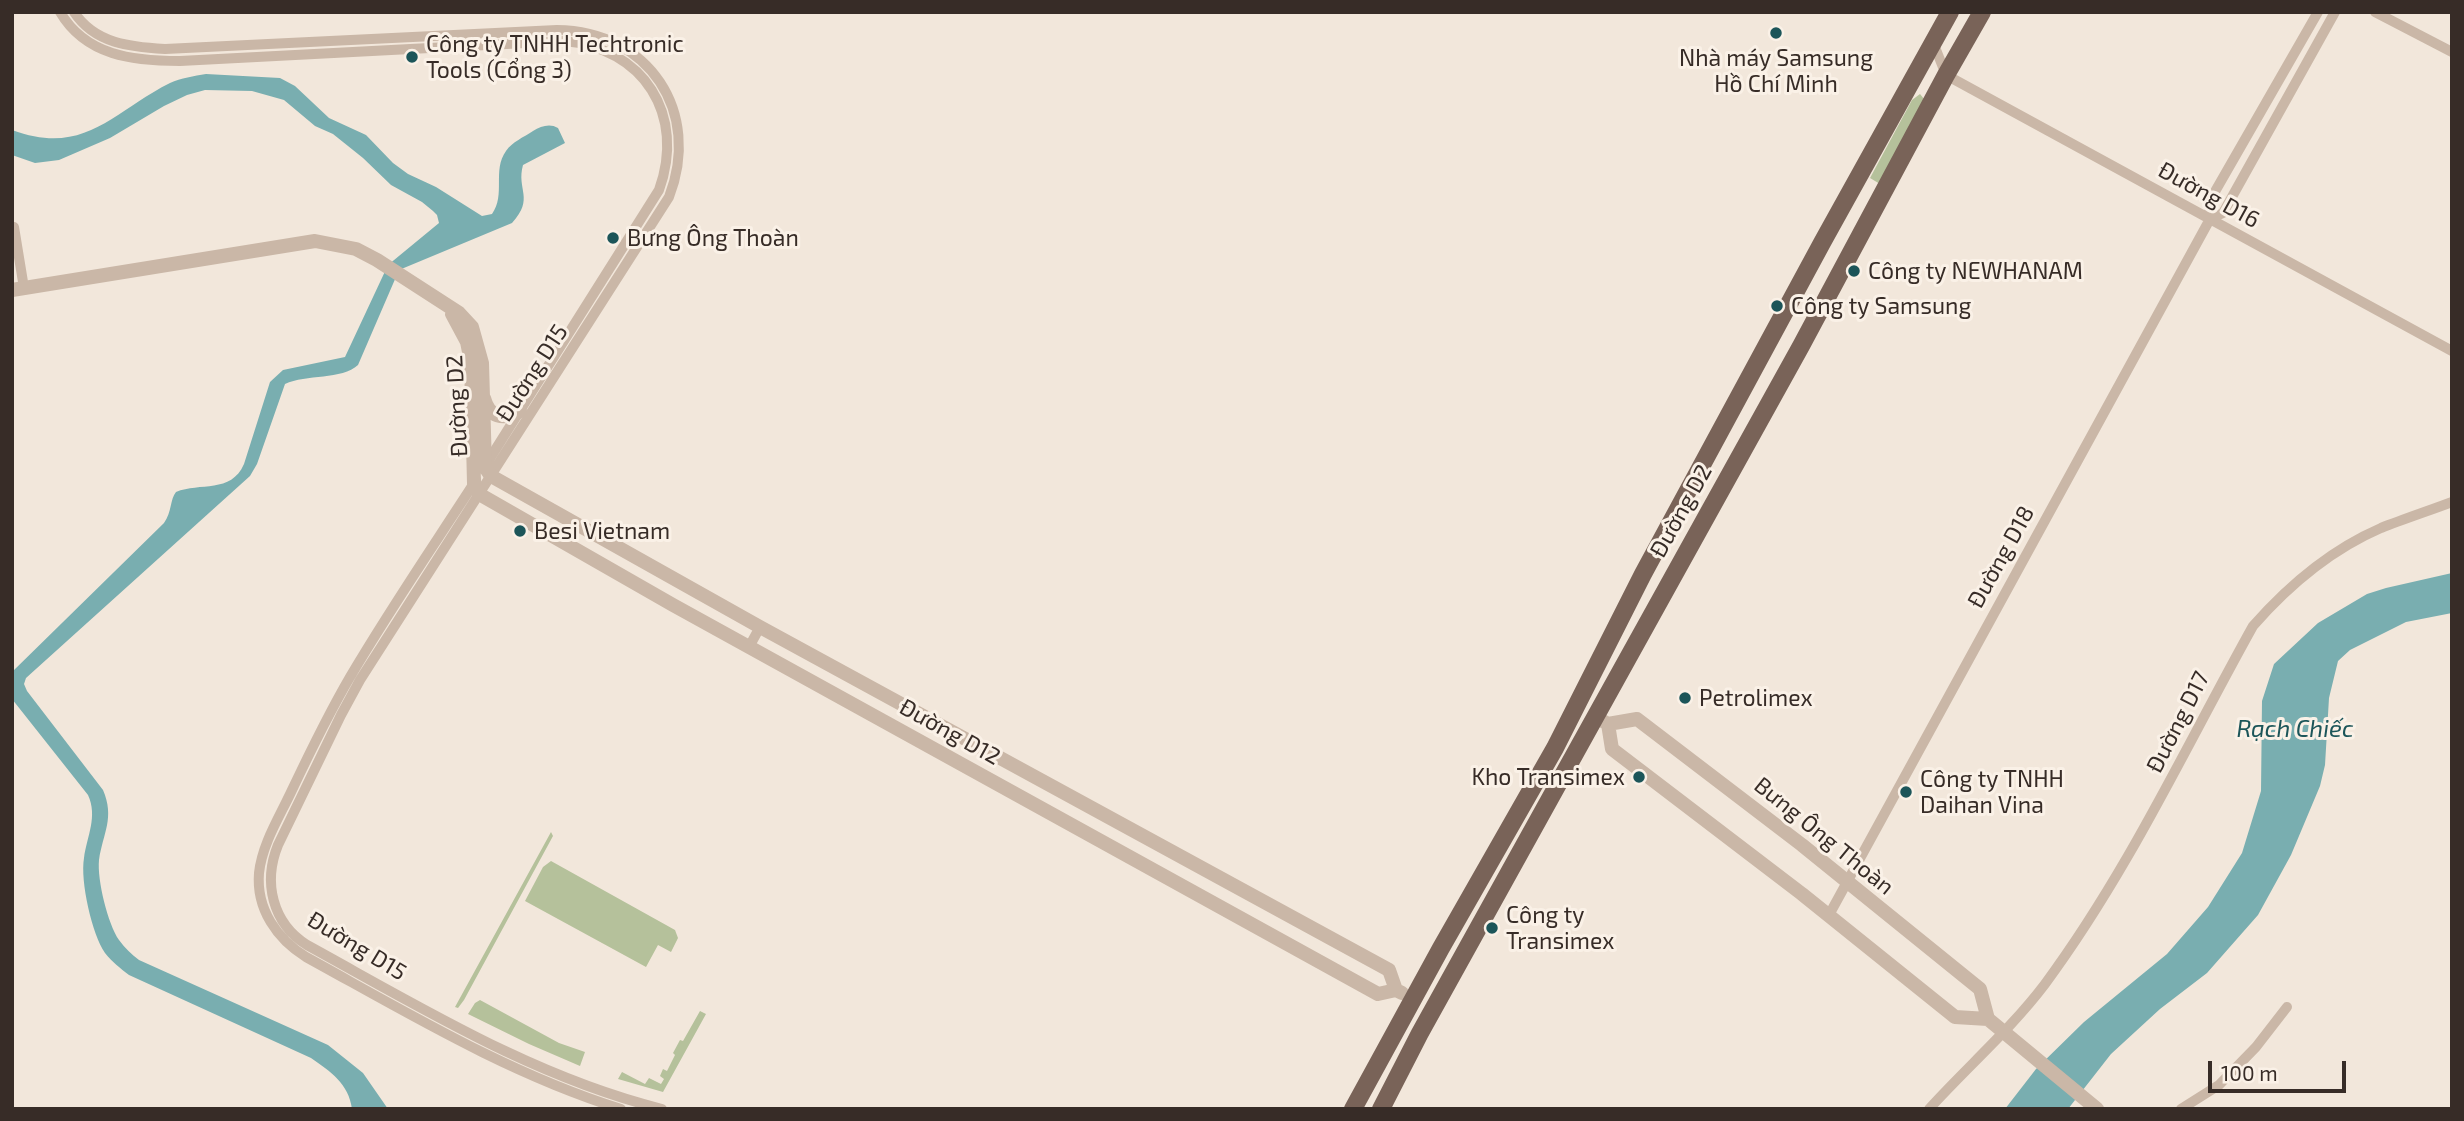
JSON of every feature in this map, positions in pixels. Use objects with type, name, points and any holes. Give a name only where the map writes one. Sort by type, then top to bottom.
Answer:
[{"type":"main road","name":"Đường D2","points":[[1353,1109],[1412,999],[1555,748],[1609,642],[1607,633],[1623,602],[1633,594],[1950,12]]},
{"type":"main road","name":"Đường D2","points":[[1381,1109],[1419,1050],[1420,1033],[1436,1013],[1602,720],[1982,12]]},
{"type":"main road","points":[[1577,706],[1602,720]]},
{"type":"main road","points":[[1412,999],[1436,1013]]},
{"type":"main road","name":"Đường D2","points":[[1344,1109],[1383,1039],[1400,1021]]},
{"type":"main road","name":"Đường D2","points":[[1387,1109],[1406,1068]]},
{"type":"street","name":"Đường D15","points":[[60,12],[72,30],[90,45],[113,54],[141,59],[180,61],[447,42],[557,30],[584,32],[609,39],[641,60],[657,79],[675,113],[679,136],[679,162],[668,197],[476,489],[380,627],[332,709],[266,845],[259,873],[260,895],[266,914],[289,945],[306,957],[501,1062],[547,1083],[621,1109]]},
{"type":"street","name":"Đường D15","points":[[74,12],[87,28],[110,40],[122,45],[165,50],[564,41],[593,46],[617,56],[638,73],[659,103],[666,126],[669,148],[667,163],[656,197],[520,411],[488,471]]},
{"type":"street","name":"Đường D18","points":[[1829,915],[2210,219],[2209,202],[2318,12]]},
{"type":"street","name":"Đường D18","points":[[2210,219],[2223,213],[2335,12]]},
{"type":"street","points":[[2375,12],[2452,52]]},
{"type":"street","points":[[1933,42],[1946,75]]},
{"type":"street","name":"Đường D16","points":[[1946,75],[2452,351]]},
{"type":"street","points":[[14,227],[18,289]]},
{"type":"street","name":"Đường D2","points":[[18,289],[314,241],[356,249],[424,289],[467,320],[476,336],[482,363],[488,471]]},
{"type":"street","name":"Đường D2","points":[[445,305],[463,333],[471,362],[476,489]]},
{"type":"street","points":[[483,396],[486,407],[494,415],[505,417],[520,411]]},
{"type":"street","name":"Đường D12","points":[[488,471],[760,627],[1389,970],[1396,989],[1412,999]]},
{"type":"street","name":"Đường D15","points":[[476,489],[341,715],[275,854],[270,873],[273,900],[284,923],[300,941],[454,1026],[499,1050],[569,1080],[662,1109]]},
{"type":"street","name":"Đường D12","points":[[476,489],[749,647],[1378,994],[1396,989]]},
{"type":"street","name":"Đường D17","points":[[1929,1109],[2043,986],[2098,907],[2142,836],[2253,626],[2302,576],[2334,553],[2379,529],[2452,502]]},
{"type":"street","points":[[749,647],[760,627]]},
{"type":"street","name":"Bưng Ông Thoàn","points":[[1602,720],[1637,719],[1802,845],[1980,989],[1988,1019]]},
{"type":"street","points":[[1602,720],[1612,748],[1829,915],[1955,1017],[1988,1019],[2093,1105]]},
{"type":"street","points":[[2181,1109],[2219,1085],[2256,1047],[2287,1007]]},
{"type":"green space","points":[[1920,94],[1924,99],[1880,184],[1870,178],[1912,100]]},
{"type":"green space","points":[[551,832],[553,836],[464,1000],[458,1008],[455,1007]]},
{"type":"green space","points":[[551,861],[675,930],[678,938],[671,952],[658,945],[646,967],[525,901],[543,867]]},
{"type":"green space","points":[[480,1000],[559,1043],[585,1052],[580,1066],[468,1014]]},
{"type":"green space","points":[[700,1011],[706,1014],[663,1092],[618,1079],[622,1072],[645,1084],[649,1078],[661,1084],[664,1079],[660,1076],[663,1069],[667,1071],[680,1040],[683,1041]]},
{"type":"water","points":[[206,74],[280,78],[295,86],[329,118],[366,135],[393,163],[408,174],[436,187],[482,216],[492,214],[496,207],[500,166],[511,145],[536,129],[549,125],[558,128],[565,143],[523,165],[521,174],[524,200],[512,223],[399,270],[358,365],[343,373],[285,384],[257,464],[250,476],[26,678],[24,684],[103,790],[108,817],[99,860],[100,879],[111,924],[124,946],[139,960],[328,1045],[363,1073],[388,1109],[352,1109],[343,1085],[311,1058],[129,975],[116,965],[100,944],[85,893],[83,868],[92,819],[88,795],[12,699],[12,672],[164,523],[176,492],[214,486],[231,480],[238,473],[244,464],[270,382],[283,370],[345,357],[388,265],[439,223],[433,211],[391,185],[333,134],[315,126],[284,100],[252,91],[205,90],[187,95],[110,138],[59,160],[35,163],[12,155],[12,130],[37,137],[79,135],[114,118],[170,83]]},
{"type":"water","name":"Rạch Chiếc","points":[[2452,573],[2452,613],[2406,622],[2350,650],[2338,661],[2329,698],[2325,765],[2320,786],[2291,855],[2258,915],[2207,973],[2160,1009],[2111,1054],[2068,1109],[2005,1109],[2036,1069],[2084,1022],[2167,954],[2208,907],[2242,853],[2261,791],[2262,701],[2274,664],[2318,623],[2367,594]]},
{"type":"place","name":"Nhà máy Samsung Hồ Chí Minh","points":[[1776,33]]},
{"type":"place","name":"Công ty TNHH Techtronic Tools (Cổng 3)","points":[[412,57]]},
{"type":"place","name":"Bưng Ông Thoàn","points":[[613,238]]},
{"type":"place","name":"Công ty NEWHANAM","points":[[1854,271]]},
{"type":"place","name":"Công ty Samsung","points":[[1777,306]]},
{"type":"place","name":"Besi Vietnam","points":[[520,531]]},
{"type":"place","name":"Petrolimex","points":[[1685,698]]},
{"type":"place","name":"Kho Transimex","points":[[1639,777]]},
{"type":"place","name":"Công ty TNHH Daihan Vina","points":[[1906,792]]},
{"type":"place","name":"Công ty Transimex","points":[[1492,928]]}]
